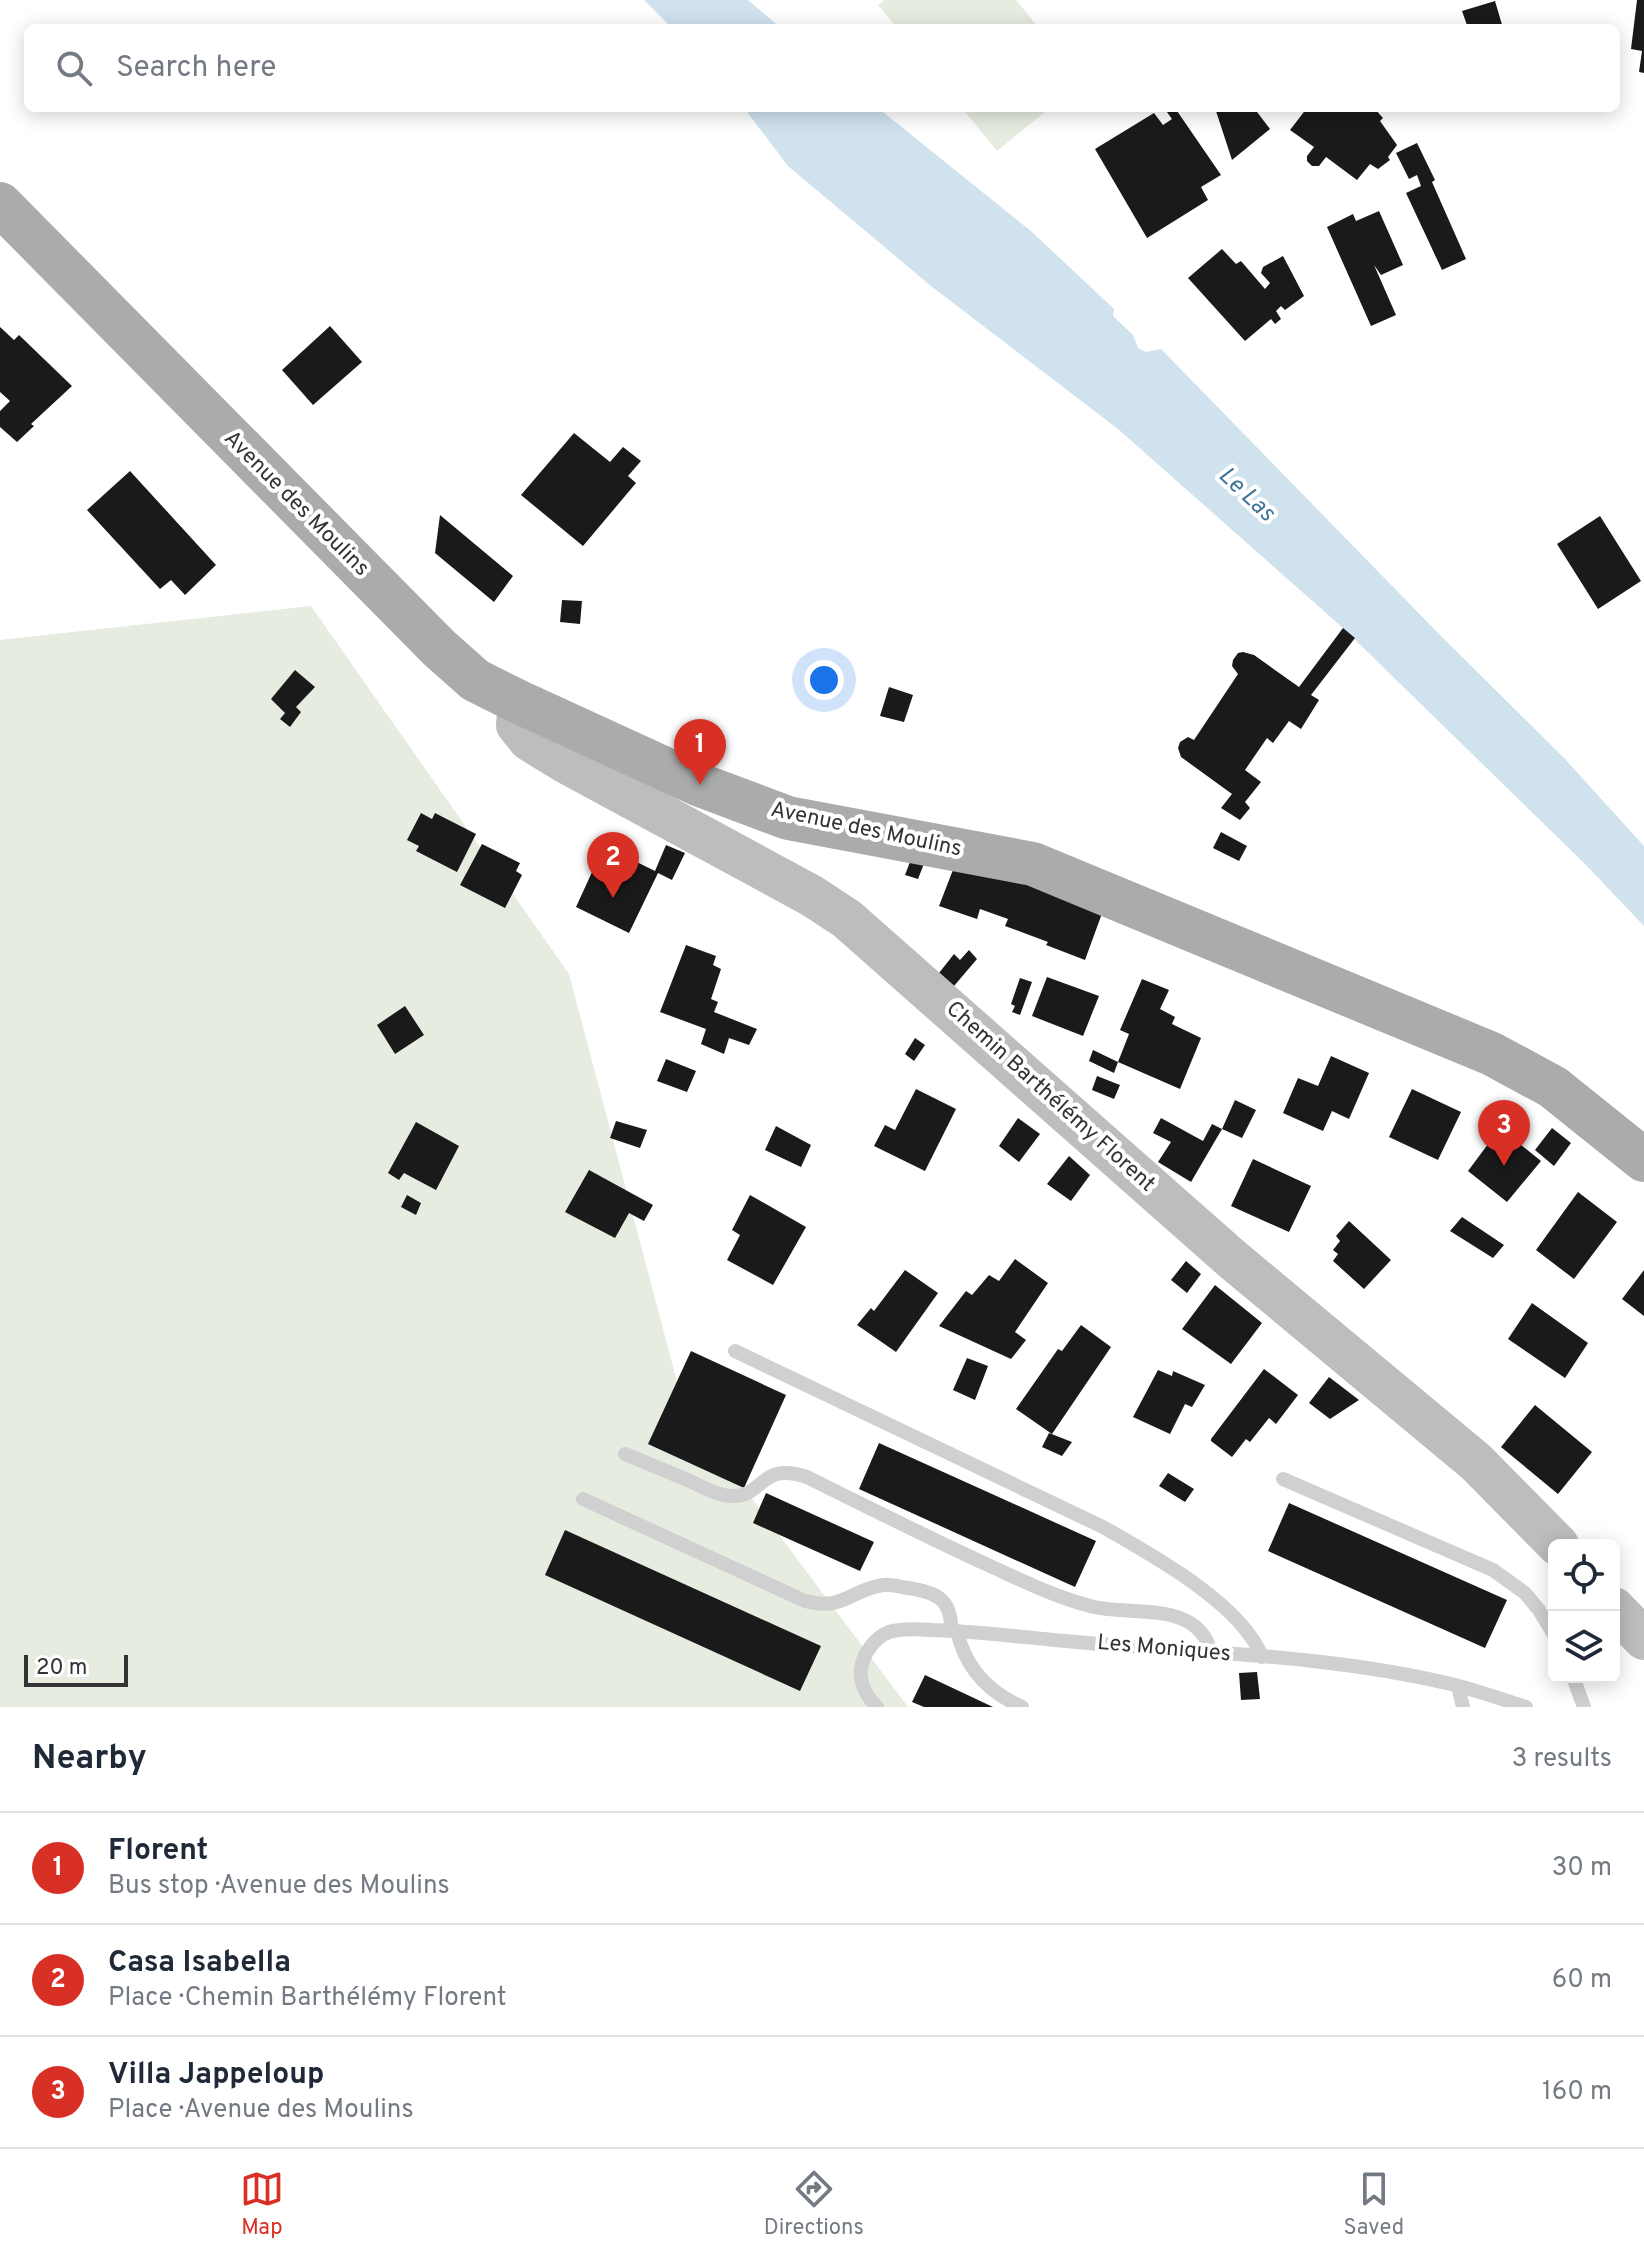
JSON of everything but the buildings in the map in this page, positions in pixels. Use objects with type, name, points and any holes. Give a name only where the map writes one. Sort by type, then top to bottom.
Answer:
[{"type":"main road","name":"Avenue des Moulins","points":[[0,204],[439,648],[475,680],[700,785],[788,818],[1033,864],[1492,1054],[1553,1087],[1644,1160]]},
{"type":"street","name":"Chemin Barthélémy Florent","points":[[519,702],[517,725],[529,740],[829,906],[847,919],[1232,1259],[1476,1462],[1552,1539]]},
{"type":"street","points":[[1617,1611],[1644,1639]]},
{"type":"lane","points":[[735,1351],[1125,1539],[1208,1594],[1251,1635],[1262,1657]]},
{"type":"lane","points":[[625,1454],[731,1496],[750,1492],[762,1480],[776,1474],[793,1472],[941,1543],[1074,1601],[1107,1610],[1181,1617],[1199,1629],[1211,1652]]},
{"type":"lane","points":[[1283,1479],[1493,1570],[1525,1593],[1548,1625]]},
{"type":"lane","points":[[583,1499],[817,1604],[836,1604],[882,1585],[938,1597],[949,1608],[954,1631],[979,1677],[1008,1701],[1022,1707]]},
{"type":"lane","name":"Les Moniques","points":[[877,1707],[867,1694],[861,1676],[865,1656],[878,1639],[897,1630],[954,1631],[1343,1665],[1458,1686],[1526,1707]]},
{"type":"lane","points":[[1575,1683],[1584,1707]]},
{"type":"lane","points":[[1458,1686],[1463,1707]]},
{"type":"shaded area","points":[[884,0],[1016,0],[1036,24],[894,24],[878,5]]},
{"type":"shaded area","points":[[965,112],[1045,112],[997,151]]},
{"type":"shaded area","points":[[311,606],[569,974],[684,1408],[908,1707],[0,1707],[0,640]]},
{"type":"water","points":[[644,0],[748,0],[776,24],[668,24]]},
{"type":"water","name":"Le Las","points":[[747,112],[883,112],[1032,232],[1114,309],[1113,316],[1133,335],[1138,348],[1146,352],[1161,349],[1565,759],[1644,846],[1644,926],[1586,865],[1343,628],[1118,429],[931,286],[788,166]]},
{"type":"place","name":"Florent","points":[[700,785]]},
{"type":"place","name":"Casa Isabella","points":[[613,898]]},
{"type":"place","name":"Villa Jappeloup","points":[[1504,1166]]}]
